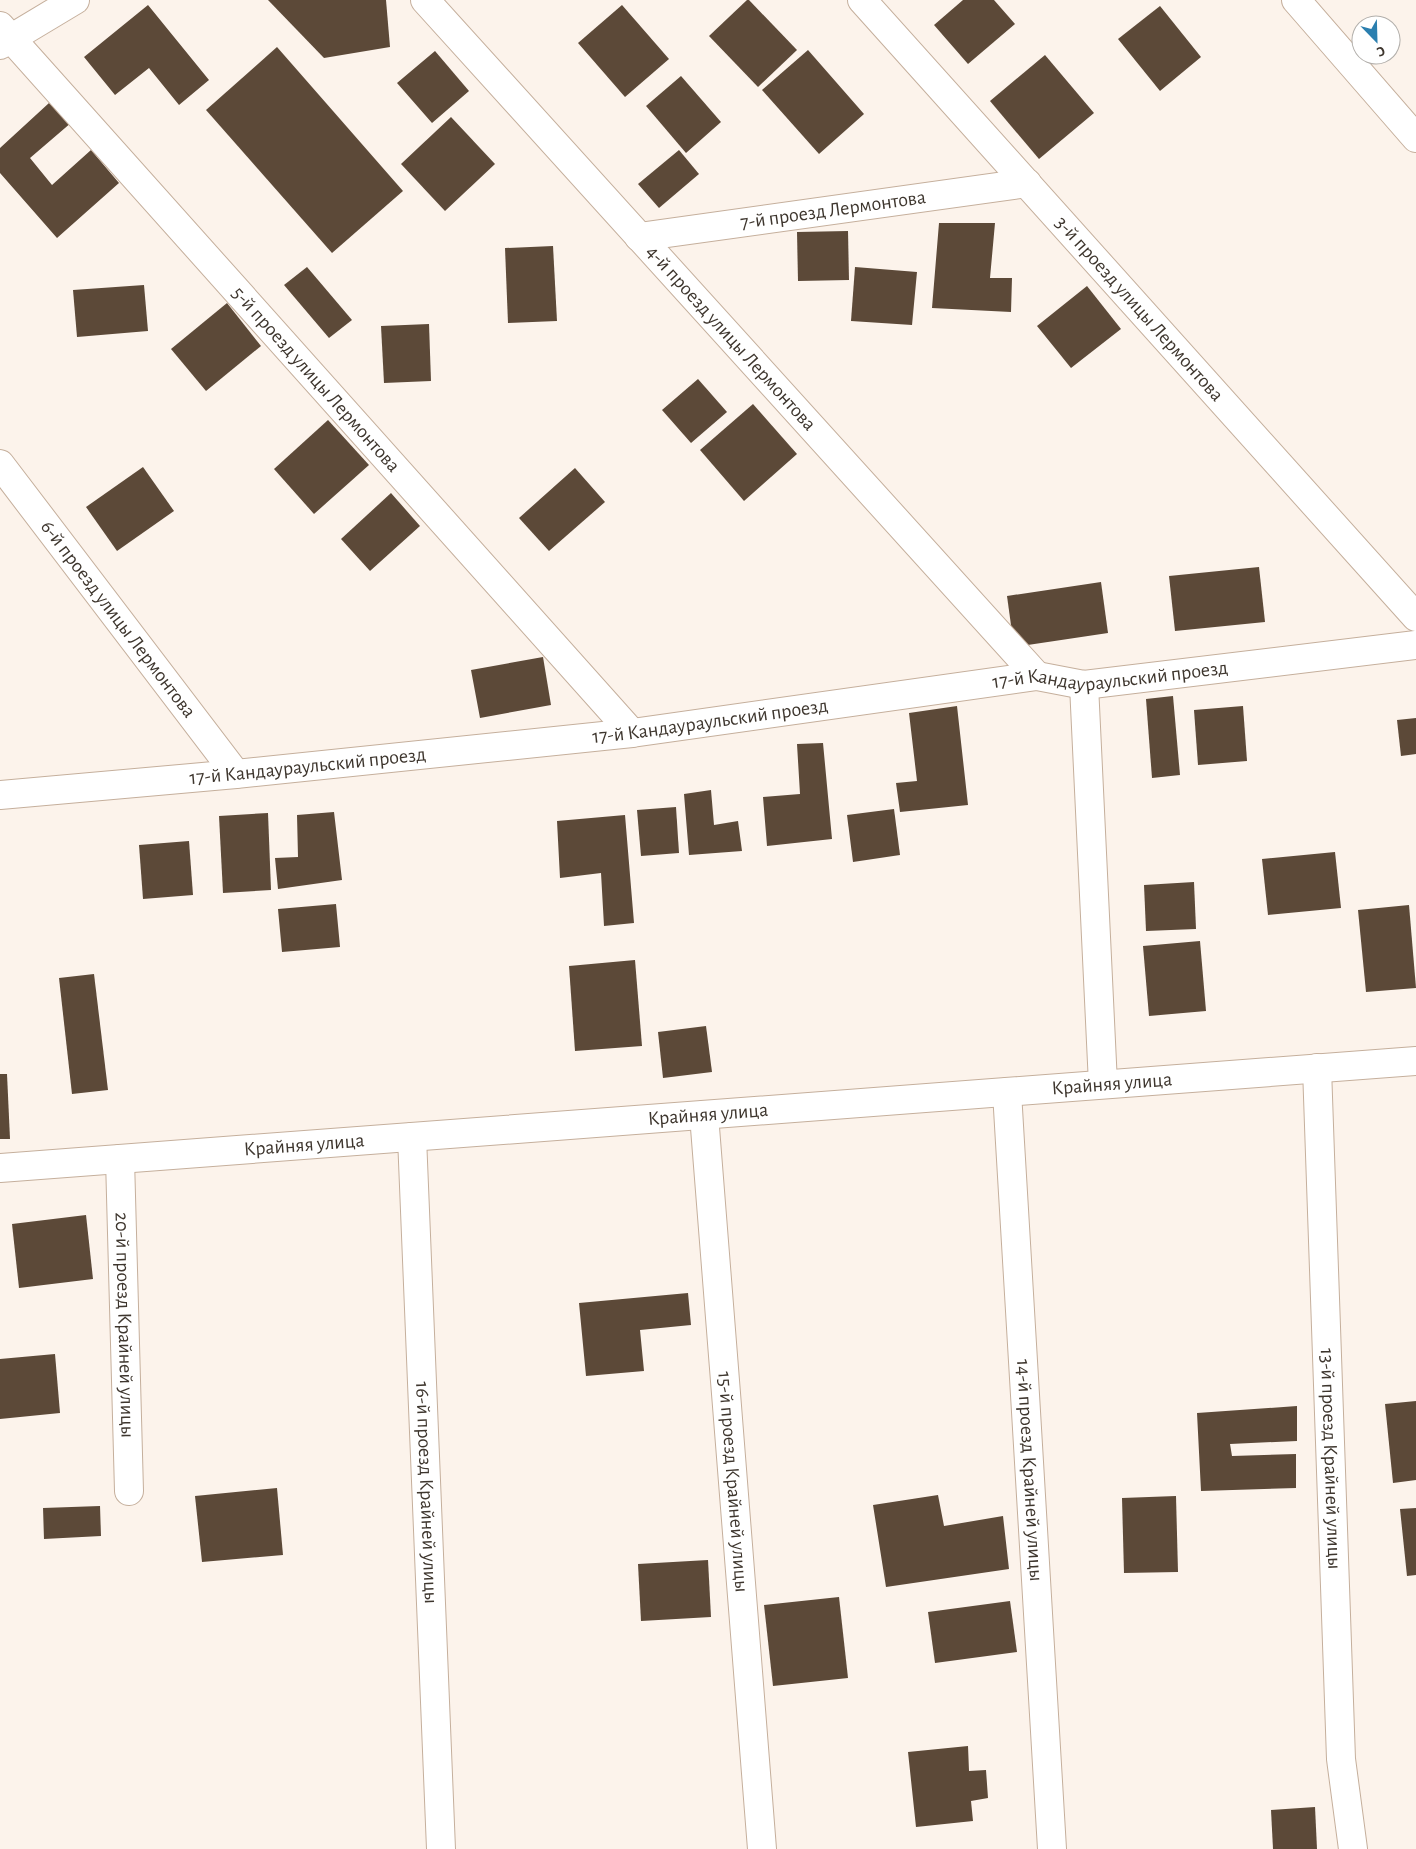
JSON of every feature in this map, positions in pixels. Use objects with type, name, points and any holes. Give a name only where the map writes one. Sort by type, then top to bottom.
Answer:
[{"type":"street","points":[[4,36],[75,0]]},
{"type":"street","name":"4-й проезд улицы Лермонтова","points":[[425,0],[1037,676]]},
{"type":"street","name":"3-й проезд улицы Лермонтова","points":[[862,0],[1416,617]]},
{"type":"street","points":[[1296,0],[1416,138]]},
{"type":"street","name":"5-й проезд улицы Лермонтова","points":[[4,36],[632,732]]},
{"type":"street","name":"7-й проезд Лермонтова","points":[[639,237],[1027,183]]},
{"type":"street","name":"6-й проезд улицы Лермонтова","points":[[0,464],[236,774]]},
{"type":"street","name":"17-й Кандаураульский проезд","points":[[0,795],[236,774],[632,732],[1037,676],[1084,686],[1416,645]]},
{"type":"street","points":[[1084,686],[1103,1084]]},
{"type":"street","name":"Крайняя улица","points":[[0,1168],[1416,1061]]},
{"type":"street","name":"13-й проезд Крайней улицы","points":[[1317,1068],[1341,1759],[1353,1849]]},
{"type":"street","name":"14-й проезд Крайней улицы","points":[[1006,1092],[1052,1849]]},
{"type":"street","name":"15-й проезд Крайней улицы","points":[[704,1115],[762,1849]]},
{"type":"street","name":"16-й проезд Крайней улицы","points":[[412,1137],[441,1849]]},
{"type":"street","name":"20-й проезд Крайней улицы","points":[[120,1159],[130,1490]]},
{"type":"building","points":[[268,0],[386,0],[390,47],[324,58]]},
{"type":"building","points":[[747,0],[797,50],[758,87],[709,36]]},
{"type":"building","points":[[963,0],[994,0],[1015,24],[968,64],[934,25]]},
{"type":"building","points":[[148,5],[209,80],[179,105],[149,68],[115,95],[84,57]]},
{"type":"building","points":[[622,5],[669,59],[625,97],[578,43]]},
{"type":"building","points":[[1160,6],[1201,57],[1160,91],[1118,39]]},
{"type":"building","points":[[277,47],[403,191],[332,253],[206,110]]},
{"type":"building","points":[[808,50],[864,114],[819,154],[762,90]]},
{"type":"building","points":[[435,51],[469,91],[432,123],[397,83]]},
{"type":"building","points":[[1045,55],[1094,113],[1039,159],[990,101]]},
{"type":"building","points":[[681,76],[721,122],[686,153],[646,106]]},
{"type":"building","points":[[49,103],[72,122],[30,158],[52,185],[91,150],[119,183],[57,238],[0,173],[0,148]]},
{"type":"building","points":[[451,117],[495,164],[445,211],[401,164]]},
{"type":"building","points":[[679,150],[699,174],[659,208],[638,184]]},
{"type":"building","points":[[939,223],[995,223],[990,278],[1012,278],[1011,312],[932,308]]},
{"type":"building","points":[[848,231],[849,280],[798,281],[797,232]]},
{"type":"building","points":[[553,246],[557,321],[508,323],[505,248]]},
{"type":"building","points":[[307,267],[352,320],[329,338],[284,285]]},
{"type":"building","points":[[855,267],[917,272],[912,325],[851,321]]},
{"type":"building","points":[[144,285],[148,331],[77,337],[73,290]]},
{"type":"building","points":[[1087,286],[1121,329],[1071,368],[1037,326]]},
{"type":"building","points":[[227,303],[261,346],[206,391],[171,349]]},
{"type":"building","points":[[429,324],[431,381],[384,383],[381,326]]},
{"type":"building","points":[[698,379],[727,412],[691,443],[662,410]]},
{"type":"building","points":[[753,404],[797,454],[744,501],[700,450]]},
{"type":"building","points":[[328,420],[369,465],[314,514],[274,469]]},
{"type":"building","points":[[143,467],[174,511],[117,551],[86,507]]},
{"type":"building","points":[[575,468],[605,502],[549,551],[519,518]]},
{"type":"building","points":[[391,493],[420,526],[370,571],[341,539]]},
{"type":"building","points":[[1259,567],[1265,622],[1175,631],[1169,576]]},
{"type":"building","points":[[1101,582],[1108,633],[1014,647],[1007,596]]},
{"type":"building","points":[[543,657],[551,705],[480,718],[471,670]]},
{"type":"building","points":[[1173,696],[1180,775],[1152,778],[1146,699]]},
{"type":"building","points":[[957,706],[968,805],[900,812],[896,783],[917,781],[909,713]]},
{"type":"building","points":[[1243,706],[1247,761],[1198,765],[1194,710]]},
{"type":"building","points":[[1416,718],[1416,754],[1401,756],[1397,720]]},
{"type":"building","points":[[823,743],[832,839],[767,846],[763,797],[800,794],[797,744]]},
{"type":"building","points":[[711,790],[714,825],[738,821],[742,851],[689,855],[684,794]]},
{"type":"building","points":[[676,807],[679,853],[641,856],[637,810]]},
{"type":"building","points":[[894,809],[900,855],[853,862],[847,815]]},
{"type":"building","points":[[334,812],[342,880],[278,889],[275,858],[298,857],[297,815]]},
{"type":"building","points":[[268,813],[271,890],[223,893],[219,816]]},
{"type":"building","points":[[625,815],[634,923],[604,926],[601,873],[560,878],[557,821]]},
{"type":"building","points":[[189,841],[193,895],[143,899],[139,845]]},
{"type":"building","points":[[1335,852],[1341,908],[1268,915],[1262,859]]},
{"type":"building","points":[[1194,882],[1196,929],[1146,931],[1144,885]]},
{"type":"building","points":[[336,904],[340,947],[282,952],[278,909]]},
{"type":"building","points":[[1409,905],[1416,988],[1366,992],[1358,910]]},
{"type":"building","points":[[1200,941],[1206,1011],[1149,1016],[1143,946]]},
{"type":"building","points":[[635,960],[642,1046],[575,1051],[569,966]]},
{"type":"building","points":[[94,974],[108,1090],[72,1094],[59,978]]},
{"type":"building","points":[[706,1026],[712,1072],[663,1078],[658,1032]]},
{"type":"building","points":[[0,1074],[7,1074],[10,1139],[0,1139]]},
{"type":"building","points":[[86,1215],[93,1279],[19,1288],[12,1224]]},
{"type":"building","points":[[688,1293],[691,1325],[640,1330],[644,1371],[586,1376],[579,1303]]},
{"type":"building","points":[[55,1354],[60,1413],[0,1419],[0,1359]]},
{"type":"building","points":[[1416,1401],[1416,1480],[1393,1483],[1385,1404]]},
{"type":"building","points":[[1297,1406],[1297,1441],[1230,1444],[1232,1456],[1296,1454],[1296,1488],[1201,1491],[1197,1413]]},
{"type":"building","points":[[277,1488],[283,1555],[202,1562],[195,1496]]},
{"type":"building","points":[[938,1495],[944,1526],[1003,1516],[1009,1569],[886,1587],[873,1505]]},
{"type":"building","points":[[1176,1496],[1178,1572],[1124,1573],[1122,1498]]},
{"type":"building","points":[[100,1506],[101,1536],[44,1539],[43,1508]]},
{"type":"building","points":[[1416,1508],[1416,1575],[1407,1576],[1400,1509]]},
{"type":"building","points":[[708,1560],[711,1617],[641,1621],[638,1564]]},
{"type":"building","points":[[839,1597],[848,1678],[773,1686],[764,1605]]},
{"type":"building","points":[[1010,1601],[1017,1652],[935,1663],[928,1612]]},
{"type":"building","points":[[968,1746],[969,1771],[986,1770],[988,1798],[971,1801],[973,1821],[916,1827],[908,1752]]},
{"type":"building","points":[[1315,1807],[1317,1849],[1273,1849],[1271,1810]]}]
